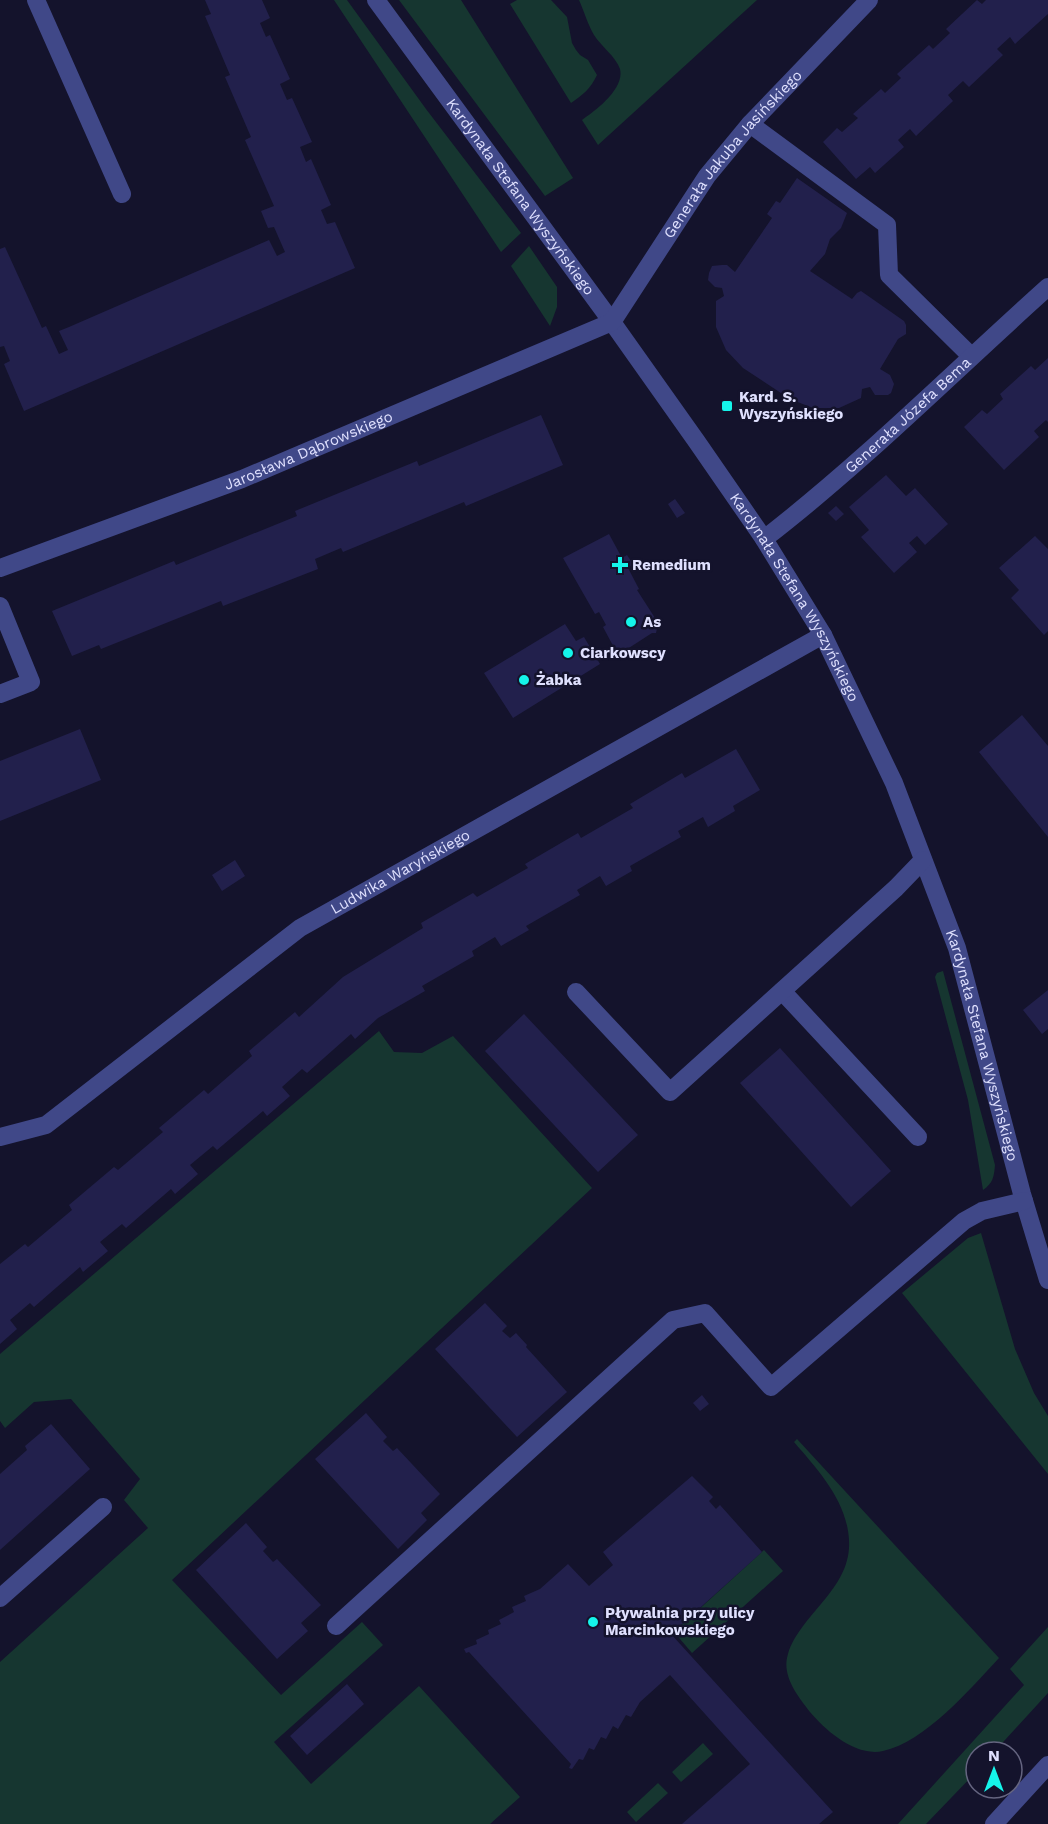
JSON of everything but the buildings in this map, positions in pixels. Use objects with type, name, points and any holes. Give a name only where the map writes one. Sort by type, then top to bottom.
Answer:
[{"type":"street","points":[[36,0],[122,194]]},
{"type":"street","name":"Kardynała Stefana Wyszyńskiego","points":[[376,0],[612,322],[764,538],[823,635],[894,783],[957,948],[1024,1201],[1048,1280]]},
{"type":"street","name":"Generała Jakuba Jasińskiego","points":[[612,322],[707,177],[750,124],[870,0]]},
{"type":"street","points":[[750,124],[887,225],[889,275],[971,356]]},
{"type":"street","name":"Generała Józefa Bema","points":[[764,538],[804,508],[909,416],[971,356],[1048,287]]},
{"type":"street","name":"Jarosława Dąbrowskiego","points":[[0,568],[242,479],[612,322]]},
{"type":"street","points":[[0,606],[31,682],[0,694]]},
{"type":"street","name":"Ludwika Waryńskiego","points":[[0,1137],[46,1125],[300,928],[823,635]]},
{"type":"street","points":[[576,992],[670,1092],[896,888],[923,860]]},
{"type":"street","points":[[782,991],[918,1137]]},
{"type":"street","points":[[336,1626],[673,1320],[705,1313],[771,1388],[964,1221],[982,1211],[1024,1201]]},
{"type":"street","points":[[0,1598],[103,1507]]},
{"type":"street","points":[[994,1824],[1046,1770]]},
{"type":"green space","points":[[334,0],[347,0],[426,109],[521,233],[501,252]]},
{"type":"green space","points":[[399,0],[461,0],[573,178],[545,196]]},
{"type":"green space","points":[[517,0],[551,0],[567,17],[572,43],[580,55],[588,60],[597,75],[586,91],[571,103],[510,4]]},
{"type":"green space","points":[[579,0],[757,0],[598,145],[582,120],[614,92],[620,77],[620,69],[594,35]]},
{"type":"green space","points":[[529,246],[557,287],[557,307],[550,326],[511,266]]},
{"type":"green space","points":[[943,971],[995,1165],[992,1179],[983,1190],[968,1100],[935,977],[937,973]]},
{"type":"green space","points":[[379,1031],[394,1052],[422,1053],[453,1036],[592,1188],[172,1580],[281,1695],[362,1622],[383,1645],[274,1742],[311,1784],[419,1686],[520,1797],[490,1824],[0,1824],[0,1662],[148,1528],[124,1500],[140,1479],[71,1399],[34,1402],[5,1428],[0,1421],[0,1354]]},
{"type":"green space","points":[[981,1233],[1015,1349],[1034,1393],[1048,1416],[1048,1474],[902,1293],[968,1238]]},
{"type":"green space","points":[[797,1439],[999,1658],[931,1726],[899,1746],[883,1751],[862,1750],[842,1741],[810,1712],[789,1678],[786,1662],[794,1639],[843,1573],[848,1557],[849,1540],[843,1512],[837,1499],[794,1442]]},
{"type":"green space","points":[[764,1550],[783,1571],[692,1653],[674,1632]]},
{"type":"green space","points":[[1048,1627],[1048,1693],[1005,1740],[974,1740],[1024,1685],[1010,1669]]},
{"type":"green space","points":[[703,1743],[713,1754],[681,1782],[672,1772]]},
{"type":"green space","points":[[964,1751],[964,1784],[926,1824],[898,1824]]},
{"type":"green space","points":[[658,1783],[668,1793],[636,1822],[627,1812]]},
{"type":"place","name":"Kard. S. Wyszyńskiego","points":[[727,406]]},
{"type":"place","name":"Remedium","points":[[620,565]]},
{"type":"place","name":"As","points":[[631,622]]},
{"type":"place","name":"Ciarkowscy","points":[[568,653]]},
{"type":"place","name":"Żabka","points":[[524,680]]},
{"type":"place","name":"Pływalnia przy ulicy Marcinkowskiego","points":[[593,1622]]}]
